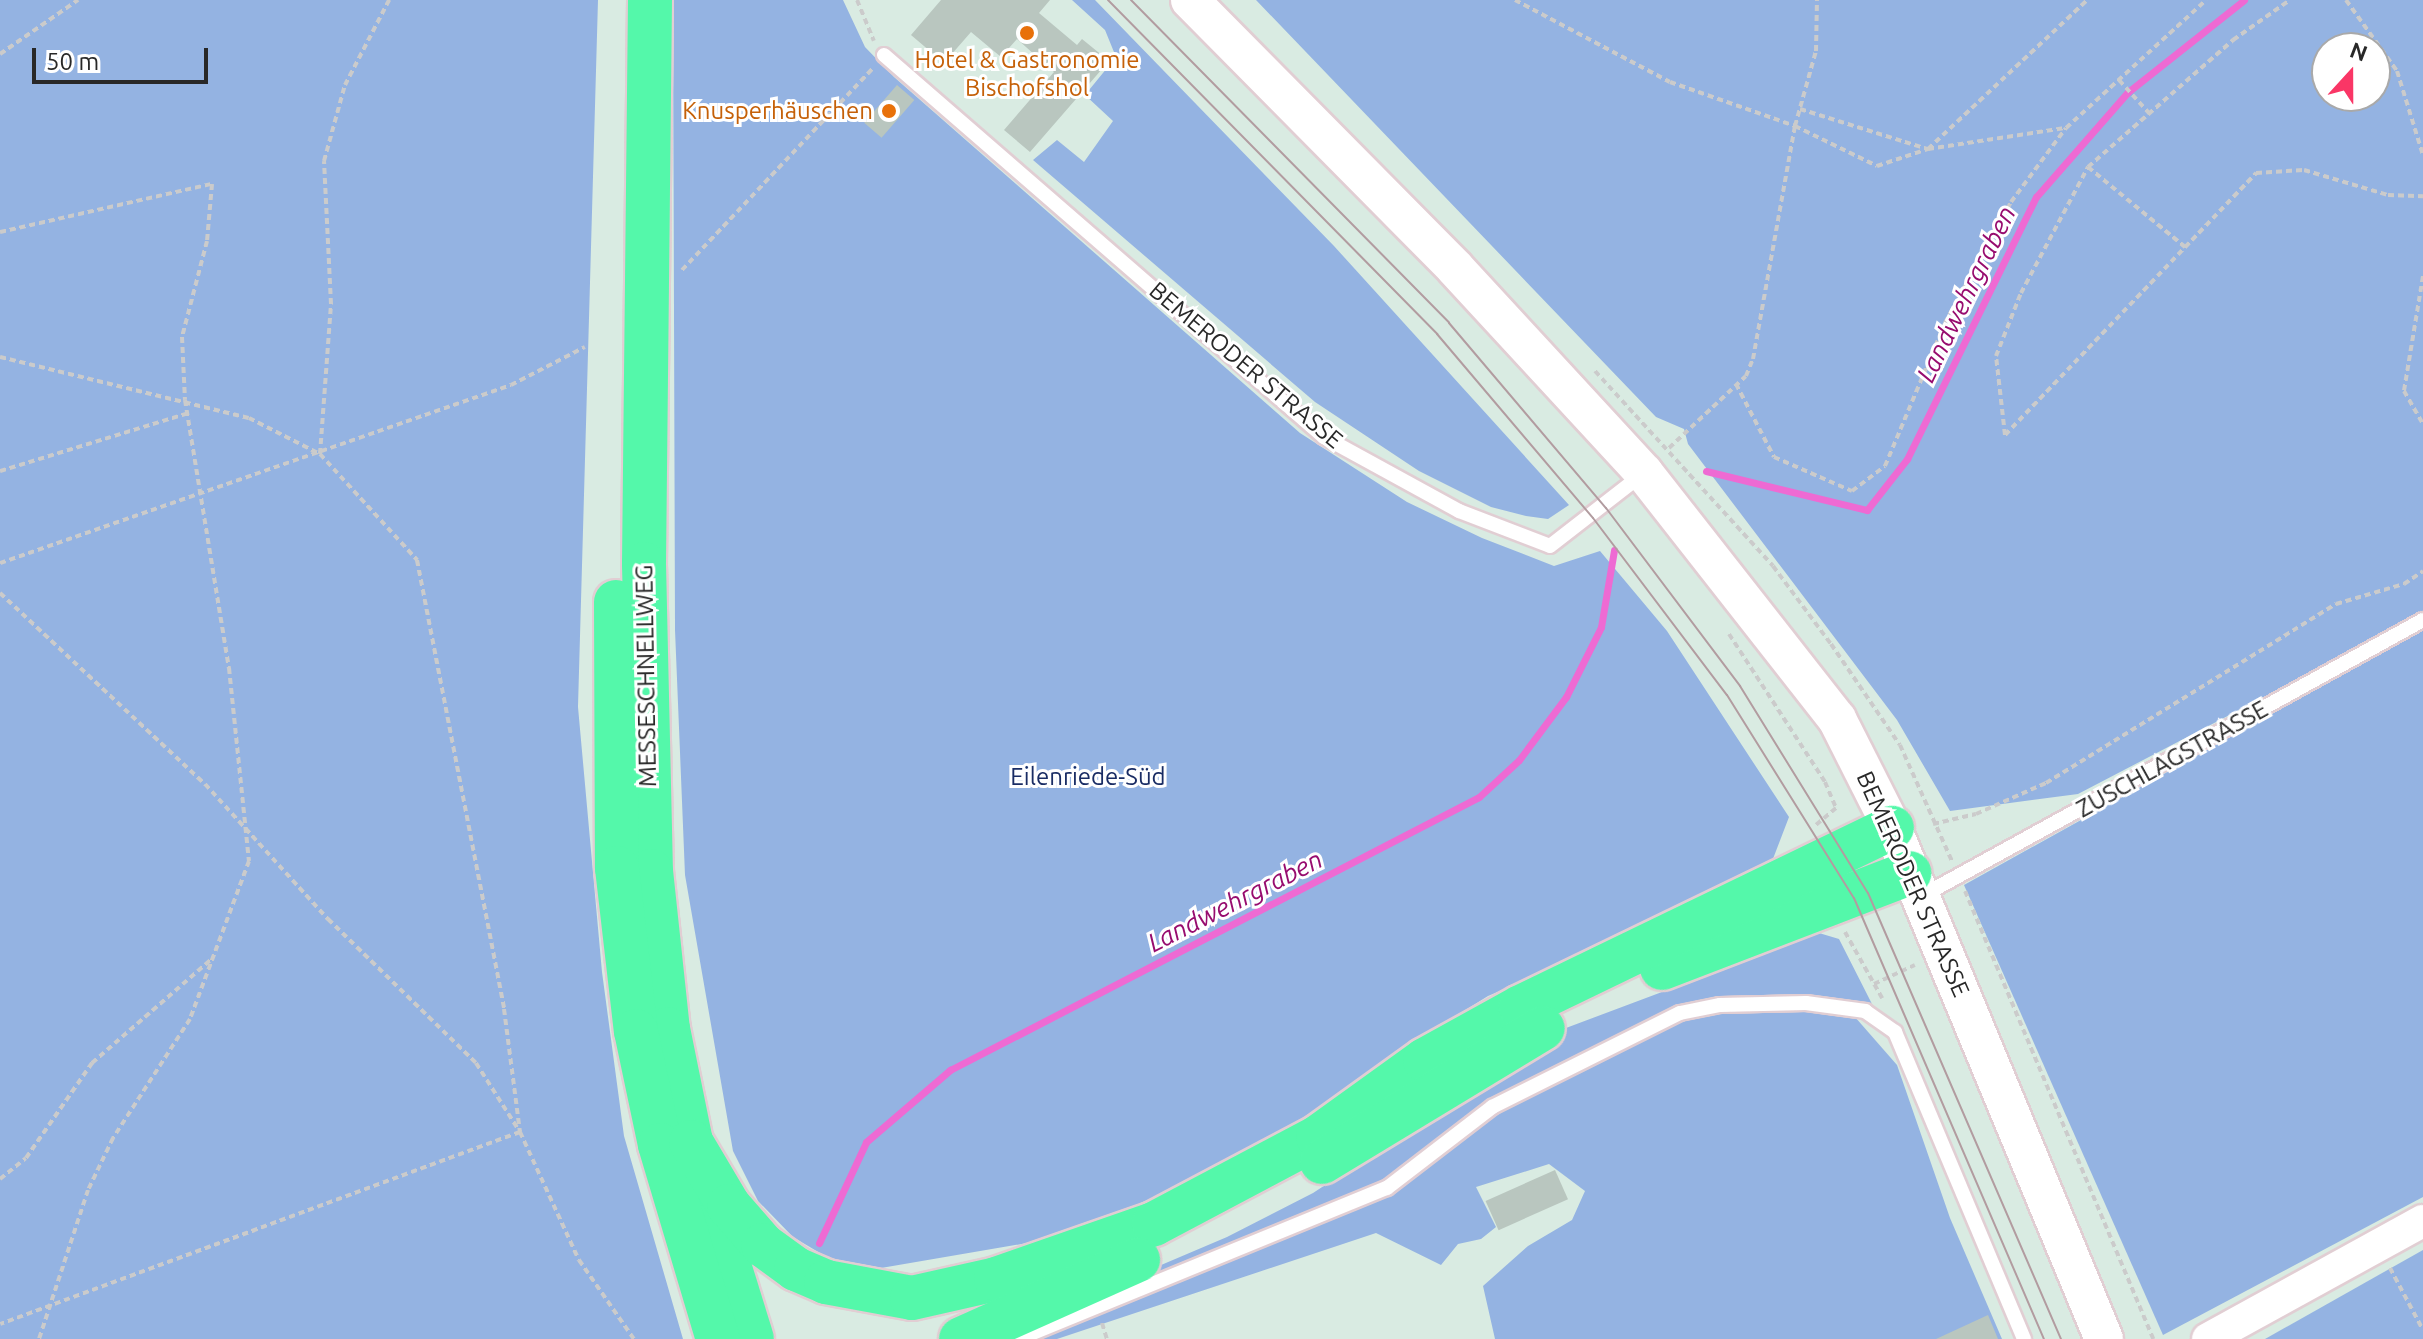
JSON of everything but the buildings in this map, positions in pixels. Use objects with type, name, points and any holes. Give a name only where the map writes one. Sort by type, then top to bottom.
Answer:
[{"type":"highway","name":"MESSESCHNELLWEG","points":[[623,0],[613,766],[617,868],[636,1031],[660,1145],[718,1339]]},
{"type":"highway","name":"MESSESCHNELLWEG","points":[[650,0],[644,548],[649,842],[668,1029],[691,1142],[752,1339]]},
{"type":"highway","points":[[691,1142],[729,1206],[763,1245],[796,1269],[826,1282],[912,1298],[996,1279],[1168,1217],[1318,1137],[1425,1060],[1507,1014],[1912,826]]},
{"type":"highway","points":[[961,1339],[1202,1228],[1378,1132],[1495,1056],[1643,975],[1915,885]]},
{"type":"main road","name":"BEMERODER STRASSE","points":[[1190,0],[1455,268],[1644,473],[1837,719],[1912,826],[1915,885],[2104,1339]]},
{"type":"street","points":[[2208,1339],[2423,1221]]},
{"type":"lane","name":"BEMERODER STRASSE","points":[[884,55],[1324,437],[1418,489],[1550,546],[1593,518],[1644,473]]},
{"type":"lane","name":"ZUSCHLAGSTRASSE","points":[[1915,885],[1959,876],[2423,620]]},
{"type":"lane","points":[[1018,1339],[1387,1188],[1492,1107],[1680,1013],[1720,1005],[1806,1003],[1865,1011],[1895,1032],[2024,1339]]},
{"type":"path","points":[[0,54],[78,0]]},
{"type":"path","points":[[320,454],[331,304],[324,161],[345,85],[389,0]]},
{"type":"path","points":[[675,277],[884,55],[863,24],[857,0]]},
{"type":"path","points":[[1515,0],[1670,82],[1795,126],[1877,166],[1928,149],[2066,128]]},
{"type":"path","points":[[1644,473],[1736,384],[1753,359],[1795,126],[1816,51],[1817,0]]},
{"type":"path","points":[[1928,149],[2087,0]]},
{"type":"path","points":[[1736,384],[1774,457],[1852,491],[1885,466],[1945,323],[2011,202],[2066,128],[2206,0]]},
{"type":"path","points":[[2290,0],[2233,40],[2088,167],[2021,293],[1996,356],[2005,435],[2256,173],[2304,170],[2388,195],[2423,196]]},
{"type":"path","points":[[2346,0],[2397,71],[2423,155]]},
{"type":"path","points":[[2119,80],[2149,113]]},
{"type":"path","points":[[1799,109],[1928,149]]},
{"type":"path","points":[[2088,167],[2185,247]]},
{"type":"path","points":[[0,232],[212,184],[207,241],[182,337],[185,400],[198,497],[229,668],[249,861],[190,1019],[100,1164],[39,1339]]},
{"type":"path","points":[[2423,276],[2404,391],[2423,424]]},
{"type":"path","points":[[0,563],[198,497],[525,380],[585,347]]},
{"type":"path","points":[[0,357],[249,418],[320,454],[417,560],[504,1009],[520,1132]]},
{"type":"path","points":[[0,471],[188,413]]},
{"type":"path","points":[[1912,826],[2046,783],[2336,604],[2404,584],[2423,571]]},
{"type":"path","points":[[0,593],[245,825],[328,919],[476,1063],[520,1132],[572,1247],[634,1339]]},
{"type":"path","points":[[1725,628],[1825,782]]},
{"type":"path","points":[[1959,876],[2153,1339]]},
{"type":"path","points":[[0,1179],[26,1158],[92,1063],[214,956]]},
{"type":"path","points":[[0,1324],[520,1132]]},
{"type":"path","points":[[2377,1245],[2423,1330]]},
{"type":"green space","points":[[0,0],[598,0],[578,707],[602,972],[624,1136],[683,1339],[0,1339]]},
{"type":"green space","name":"Eilenriede-Süd","points":[[673,0],[843,0],[865,47],[894,77],[1300,433],[1407,502],[1482,538],[1554,566],[1600,551],[1667,631],[1789,817],[1771,864],[1653,926],[1488,996],[1385,1060],[1278,1138],[1074,1235],[881,1268],[830,1259],[793,1237],[758,1201],[733,1151],[685,875],[675,630]]},
{"type":"green space","points":[[1072,0],[1095,0],[1334,246],[1569,505],[1548,519],[1526,516],[1491,507],[1419,471],[1315,402],[1033,160],[1057,140],[1084,162],[1113,121],[1085,95],[1116,57],[1105,30]]},
{"type":"green space","points":[[1256,0],[2423,0],[2423,614],[2078,794],[1950,811],[1897,720],[1688,444],[1684,429],[1656,417]]},
{"type":"green space","points":[[2423,630],[2423,1197],[2163,1335],[1964,885]]},
{"type":"green space","points":[[1819,933],[1839,939],[1872,1004],[1855,1017],[1897,1065],[1950,1218],[2002,1339],[1495,1339],[1483,1286],[1528,1246],[1572,1220],[1585,1191],[1549,1164],[1476,1187],[1496,1227],[1481,1239],[1458,1244],[1441,1265],[1376,1233],[1057,1339],[987,1339],[1227,1237],[1313,1193],[1566,1028]]},
{"type":"green space","points":[[2423,1250],[2423,1339],[2265,1339]]},
{"type":"waterway","name":"Landwehrgraben","points":[[1706,471],[1867,510],[1907,459],[2036,197],[2128,92],[2244,0]]},
{"type":"waterway","name":"Landwehrgraben","points":[[819,1243],[866,1142],[950,1070],[1479,797],[1519,760],[1566,697],[1601,627],[1614,550]]},
{"type":"tram line","points":[[1108,0],[1437,334],[1593,518],[1727,695],[1854,898],[2044,1339]]},
{"type":"tram line","points":[[1131,0],[1449,323],[1606,508],[1740,686],[1868,893],[2061,1339]]},
{"type":"place","name":"Hotel & Gastronomie Bischofshol","points":[[1027,33]]},
{"type":"place","name":"Knusperhäuschen","points":[[889,111]]}]
